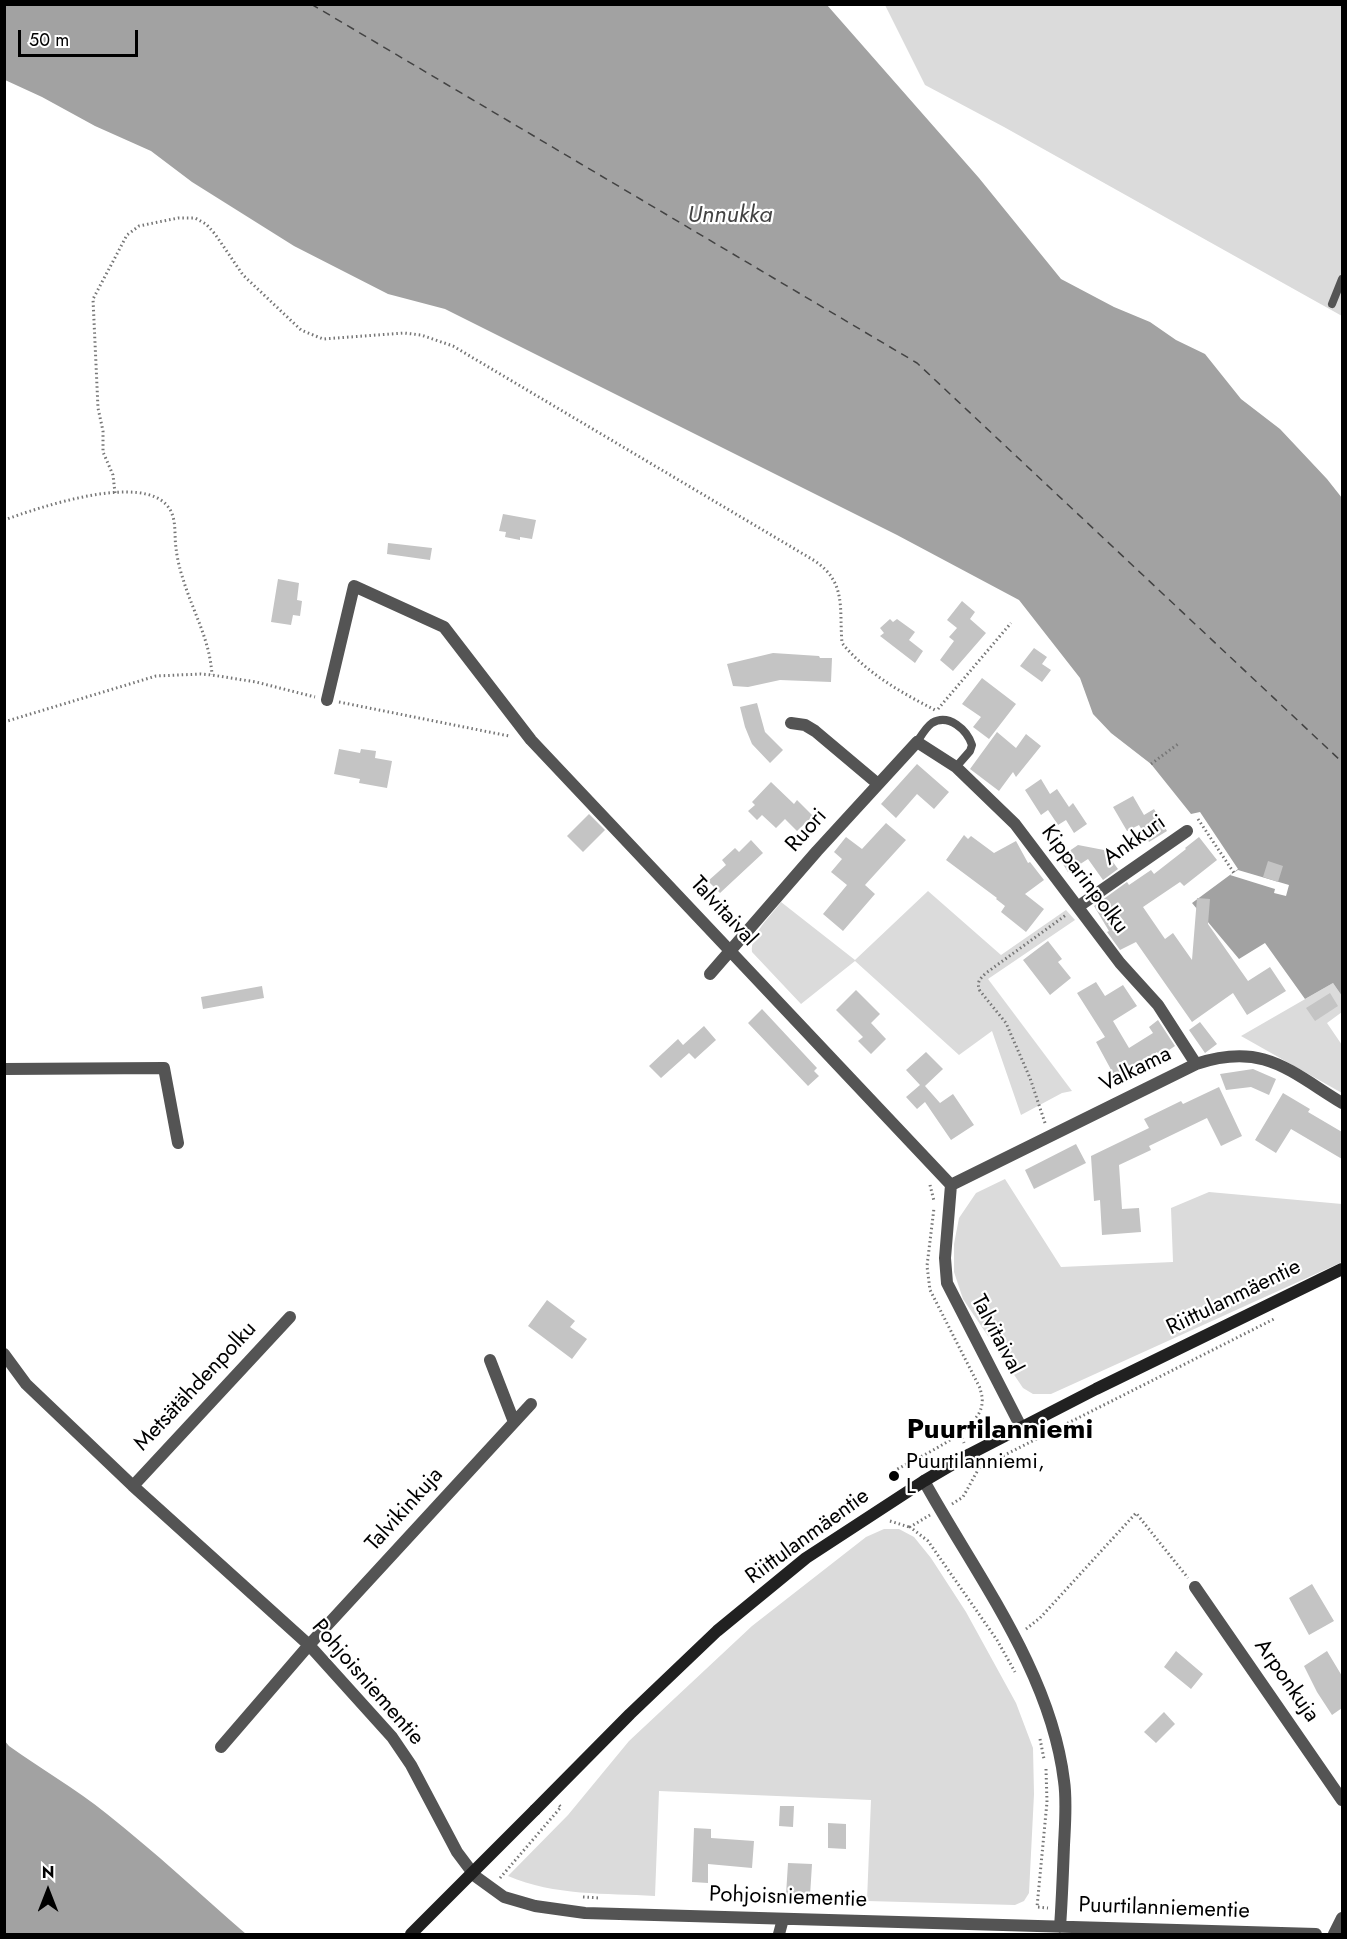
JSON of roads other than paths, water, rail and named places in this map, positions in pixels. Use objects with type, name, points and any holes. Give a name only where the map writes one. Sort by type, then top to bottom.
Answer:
[{"type":"street","name":"Talvitaival","points":[[327,700],[354,586],[444,627],[531,740],[951,1185],[945,1258],[947,1282],[1021,1427]]},
{"type":"street","points":[[791,723],[805,725],[815,731],[878,784]]},
{"type":"street","name":"Ruori","points":[[710,974],[917,742]]},
{"type":"street","name":"Kipparinpolku","points":[[917,742],[956,767],[1015,824],[1120,963],[1158,1005],[1196,1064]]},
{"type":"street","name":"Ankkuri","points":[[1078,906],[1187,831]]},
{"type":"street","name":"Valkama","points":[[951,1185],[1196,1064],[1216,1057],[1254,1056],[1275,1062],[1342,1103]]},
{"type":"street","points":[[4,1069],[164,1068],[178,1143]]},
{"type":"street","name":"Riittulanmäentie","points":[[411,1935],[630,1713],[717,1631],[806,1558],[924,1481],[1021,1427],[1342,1269]]},
{"type":"street","name":"Metsätähdenpolku","points":[[133,1486],[290,1317]]},
{"type":"street","name":"Pohjoisniementie","points":[[4,1354],[26,1384],[133,1486],[309,1644],[392,1737],[411,1765],[457,1851],[475,1876],[504,1897],[535,1906],[585,1913],[1060,1927]]},
{"type":"street","points":[[490,1360],[514,1422]]},
{"type":"street","name":"Talvikinkuja","points":[[221,1747],[309,1644],[531,1404]]},
{"type":"street","name":"Puurtilanniementie","points":[[924,1481],[1024,1653],[1046,1704],[1060,1752],[1065,1783],[1060,1927],[1083,1931],[1316,1935]]},
{"type":"street","name":"Arponkuja","points":[[1195,1587],[1342,1800]]},
{"type":"street","points":[[1334,1935],[1342,1918]]},
{"type":"street","points":[[779,1935],[783,1919]]},
{"type":"lane","points":[[1332,304],[1342,279]]},
{"type":"lane","points":[[917,742],[930,724],[939,720],[956,724],[964,730],[972,745],[970,752],[956,767]]},
{"type":"water","name":"Unnukka","points":[[5,5],[827,5],[979,178],[1061,279],[1114,307],[1150,322],[1176,340],[1205,354],[1241,399],[1280,429],[1342,498],[1342,996],[1333,983],[1305,999],[1265,943],[1239,959],[1192,903],[1238,869],[1200,812],[1191,814],[1151,764],[1111,733],[1093,714],[1080,678],[1019,600],[897,535],[445,309],[388,294],[294,246],[192,182],[151,151],[95,126],[5,80]]},
{"type":"water","points":[[4,1740],[9,1746],[107,1814],[246,1934],[5,1934]]},
{"type":"place","name":"Puurtilanniemi, L","points":[[894,1476]]},
{"type":"district","name":"Puurtilanniemi","points":[[1000,1431]]}]
